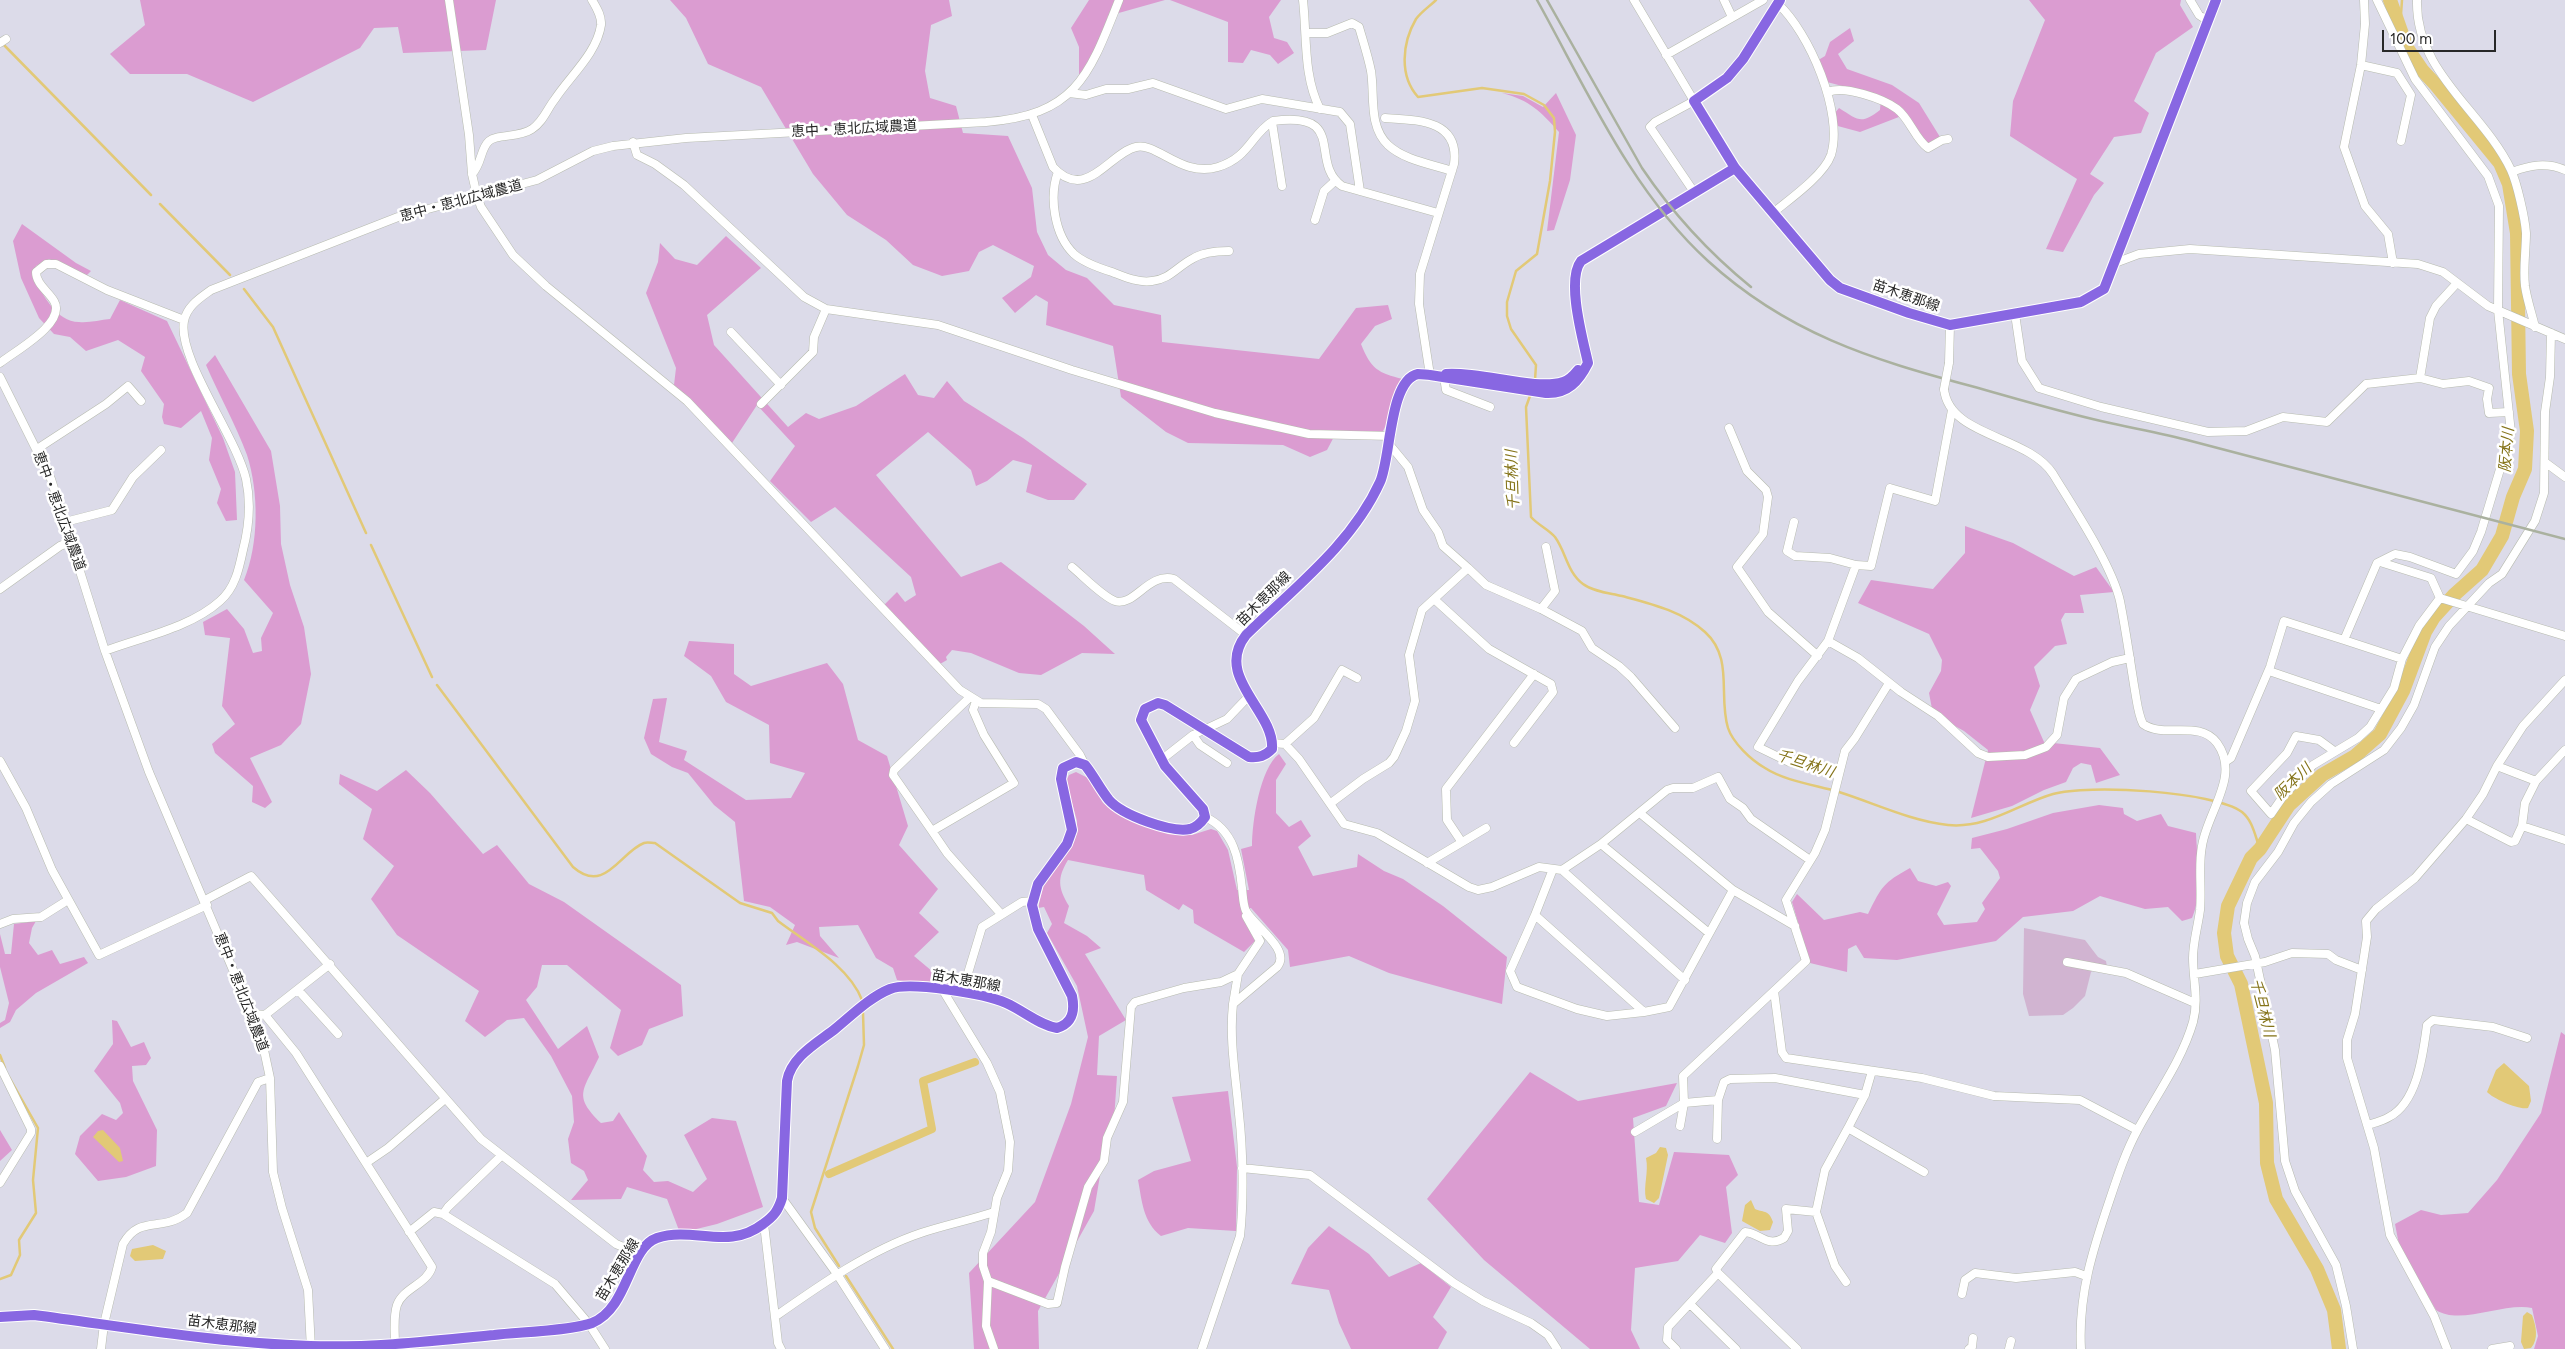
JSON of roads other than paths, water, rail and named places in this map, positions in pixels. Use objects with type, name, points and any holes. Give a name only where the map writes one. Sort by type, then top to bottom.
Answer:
[{"type":"main road","name":"苗木恵那線","points":[[1272,743],[1271,732],[1248,697],[1237,662],[1237,649],[1246,635],[1352,529],[1380,483],[1399,394],[1410,379],[1418,374],[1430,375],[1545,388],[1557,394],[1576,383],[1588,363],[1574,287],[1577,267],[1581,261],[1734,168],[1774,212],[1830,280],[1840,288],[1934,322],[1950,325],[2090,299],[2104,289],[2115,263],[2216,0]]},
{"type":"main road","points":[[1734,168],[1694,101],[1727,78],[1743,59],[1779,2]]},
{"type":"main road","name":"苗木恵那線","points":[[1430,375],[1461,373],[1510,384]]},
{"type":"main road","points":[[1032,901],[1042,876],[1067,844],[1072,830],[1060,774],[1068,764],[1076,762],[1085,765],[1109,800],[1122,811],[1134,817],[1187,829],[1200,824],[1204,817],[1203,809],[1182,788],[1161,760],[1141,720],[1143,713],[1151,705],[1158,703],[1165,705],[1249,757],[1263,756],[1272,749],[1272,743]]},
{"type":"main road","name":"苗木恵那線","points":[[0,1317],[34,1315],[247,1346],[311,1348],[395,1345],[589,1324],[609,1312],[647,1243],[669,1235],[738,1237],[752,1232],[779,1210],[782,1198],[787,1081],[794,1063],[846,1020],[888,990],[904,986],[942,989],[1005,1002],[1048,1026],[1057,1028],[1069,1020],[1074,1007],[1072,996],[1038,929],[1033,915],[1032,901]]},
{"type":"street","points":[[449,0],[470,135],[472,174],[477,196],[481,207],[513,255],[527,270],[686,401],[949,680],[973,700],[987,704],[1027,702],[1038,704],[1046,709],[1080,755],[1085,765]]},
{"type":"street","points":[[472,174],[479,167],[484,149],[489,141],[497,137],[524,134],[541,122],[596,41],[601,24],[598,9],[592,0]]},
{"type":"street","name":"恵中・恵北広域農道","points":[[184,320],[193,304],[211,290],[398,217],[495,193],[537,180],[593,151],[633,142],[986,122],[1032,115],[1048,108],[1069,93],[1092,66],[1119,0]]},
{"type":"street","points":[[1303,0],[1307,60],[1314,92],[1320,108]]},
{"type":"street","points":[[1634,0],[1694,101],[1655,122],[1650,127],[1694,192]]},
{"type":"street","points":[[1724,0],[1732,17]]},
{"type":"street","points":[[1666,55],[1763,0]]},
{"type":"street","points":[[2190,0],[2199,15],[2208,21]]},
{"type":"street","points":[[2364,0],[2365,24],[2361,65],[2344,147],[2365,206],[2388,234],[2393,263]]},
{"type":"street","points":[[2344,640],[2377,563],[2395,554],[2410,557],[2456,574],[2462,568],[2482,532],[2511,433],[2501,311],[2499,206],[2492,186],[2482,168],[2415,79],[2377,0]]},
{"type":"street","points":[[2417,0],[2416,13],[2423,43],[2446,81],[2500,150],[2512,172],[2526,230],[2525,286],[2532,325]]},
{"type":"street","points":[[1774,212],[1803,188],[1827,163],[1831,155],[1832,114],[1828,92],[1797,27],[1779,2]]},
{"type":"street","points":[[1306,33],[1327,33],[1352,23],[1359,26],[1371,71],[1374,116],[1382,138],[1403,154],[1452,171]]},
{"type":"street","points":[[2361,65],[2397,73],[2411,95],[2400,141]]},
{"type":"street","points":[[1069,93],[1086,95],[1106,89],[1128,89],[1153,84],[1226,109],[1262,99],[1340,112],[1350,124],[1360,191]]},
{"type":"street","points":[[1828,92],[1835,89],[1854,90],[1897,109],[1928,148],[1942,140],[1948,139]]},
{"type":"street","points":[[1032,115],[1050,160],[1058,172],[1078,178],[1089,177],[1101,172],[1123,153],[1140,146],[1150,148],[1183,165],[1194,168],[1216,168],[1231,162],[1246,151],[1262,130],[1272,122],[1299,121],[1314,126],[1324,139],[1327,168],[1335,181],[1342,186],[1438,213]]},
{"type":"street","points":[[1385,118],[1420,120],[1440,128],[1450,138],[1454,152],[1452,171],[1422,264],[1418,290],[1424,346],[1430,375]]},
{"type":"street","points":[[1272,122],[1282,186]]},
{"type":"street","points":[[633,142],[637,155],[655,164],[684,184],[804,297],[826,309],[938,325],[1072,370],[1225,415],[1309,434],[1390,440],[1408,467],[1423,510],[1438,532],[1443,546],[1486,585],[1541,609],[1582,630],[1592,648],[1631,677],[1675,728]]},
{"type":"street","points":[[2512,172],[2530,165],[2556,166],[2565,170]]},
{"type":"street","points":[[1058,172],[1053,184],[1059,229],[1075,255],[1096,266],[1134,280],[1154,281],[1176,272],[1197,256],[1229,251]]},
{"type":"street","points":[[1315,220],[1324,191],[1335,181]]},
{"type":"street","points":[[2115,263],[2139,254],[2190,249],[2418,264],[2436,268],[2488,306],[2565,339]]},
{"type":"street","points":[[0,363],[54,321],[57,308],[36,277],[36,272],[46,264],[56,264],[107,290],[184,320],[184,339],[188,352],[228,430],[246,479],[250,502],[246,537],[239,568],[227,593],[211,608],[182,623],[105,651]]},
{"type":"street","points":[[2420,378],[2430,318],[2436,306],[2457,283]]},
{"type":"street","points":[[761,404],[813,352],[814,337],[826,309]]},
{"type":"street","points":[[2015,314],[2022,361],[2039,388],[2101,407],[2208,432],[2246,431],[2283,417],[2326,422],[2366,384],[2420,378],[2443,384],[2469,381],[2489,388],[2487,399],[2489,413],[2509,412]]},
{"type":"street","points":[[1950,325],[1949,364],[1944,389],[1952,410],[1961,420],[2017,444],[2035,455],[2048,468],[2112,575],[2120,600],[2143,724],[2157,730],[2184,730],[2208,735],[2221,750],[2225,762],[2226,774],[2222,790],[2201,847],[2200,912],[2193,958],[2195,974],[2194,1019],[2188,1040],[2138,1130],[2123,1162],[2097,1234],[2086,1276],[2080,1327],[2081,1349]]},
{"type":"street","points":[[731,332],[781,384]]},
{"type":"street","points":[[2353,1349],[2346,1306],[2336,1265],[2296,1190],[2285,1161],[2275,1050],[2244,923],[2247,903],[2256,882],[2278,852],[2294,823],[2311,802],[2331,784],[2384,750],[2401,728],[2414,705],[2435,647],[2449,626],[2489,583],[2502,574],[2536,521],[2544,493],[2546,463],[2545,412],[2550,377],[2551,333]]},
{"type":"street","name":"恵中・恵北広域農道","points":[[0,377],[37,449],[72,541],[105,651],[149,772],[253,1014],[265,1051],[270,1078],[273,1172],[282,1208],[308,1290],[311,1348]]},
{"type":"street","points":[[1444,377],[1446,390],[1490,407]]},
{"type":"street","points":[[37,449],[106,404],[128,386],[141,401]]},
{"type":"street","points":[[1794,522],[1787,551],[1795,556],[1830,558],[1856,565],[1871,566],[1890,488],[1935,501],[1952,410]]},
{"type":"street","points":[[1728,428],[1747,471],[1766,490],[1768,497],[1763,534],[1737,568],[1768,612],[1818,656]]},
{"type":"street","points":[[65,522],[112,510],[133,477],[161,450]]},
{"type":"street","points":[[2546,463],[2565,477]]},
{"type":"street","points":[[0,589],[60,546],[72,541]]},
{"type":"street","points":[[1541,609],[1555,591],[1546,547]]},
{"type":"street","points":[[2380,562],[2431,578],[2440,598],[2565,636]]},
{"type":"street","points":[[1837,778],[1789,762],[1758,747],[1798,681],[1828,641],[1856,565]]},
{"type":"street","points":[[1072,567],[1116,601],[1125,601],[1156,579],[1166,577],[1174,579],[1246,635]]},
{"type":"street","points":[[1331,803],[1363,778],[1389,763],[1394,757],[1406,732],[1415,701],[1409,655],[1422,610],[1468,568]]},
{"type":"street","points":[[2334,751],[2319,740],[2296,736],[2287,753],[2251,791],[2271,814],[2284,795],[2312,765],[2358,738],[2370,727],[2394,688],[2402,659],[2418,626],[2440,598]]},
{"type":"street","points":[[1434,599],[1488,649],[1551,684],[1553,692],[1514,743]]},
{"type":"street","points":[[2225,762],[2231,758],[2269,671],[2284,621],[2402,659]]},
{"type":"street","points":[[1828,641],[1858,658],[1889,683],[1938,716],[1980,755],[1988,758],[2017,756],[2046,747],[2057,735],[2064,698],[2076,679],[2112,662],[2130,658]]},
{"type":"street","points":[[1284,744],[1314,718],[1342,670],[1357,678]]},
{"type":"street","points":[[2269,671],[2381,709]]},
{"type":"street","points":[[1461,841],[1447,820],[1446,789],[1534,674]]},
{"type":"street","points":[[2447,1349],[2434,1316],[2390,1235],[2374,1148],[2347,1058],[2347,1040],[2356,1014],[2367,937],[2366,922],[2376,908],[2415,878],[2466,819],[2523,726],[2565,680]]},
{"type":"street","points":[[1680,1126],[1684,1103],[1683,1076],[1686,1072],[1806,961],[1786,900],[1825,830],[1845,751],[1889,683]]},
{"type":"street","points":[[1161,760],[1193,736],[1227,719],[1248,697]]},
{"type":"street","points":[[973,700],[894,770],[893,774],[947,853],[1001,914]]},
{"type":"street","points":[[932,831],[1014,783],[984,735],[973,710],[973,700]]},
{"type":"street","points":[[1193,736],[1200,746],[1227,763]]},
{"type":"street","points":[[1272,743],[1284,744],[1300,759],[1344,824],[1377,833],[1469,888],[1478,890],[1492,887],[1539,867],[1558,869],[1685,980]]},
{"type":"street","points":[[2466,819],[2511,842],[2515,841],[2522,826],[2525,803],[2536,781],[2565,750]]},
{"type":"street","points":[[0,761],[26,808],[52,870],[99,955],[206,902],[251,876],[482,1139],[501,1156],[616,1244],[640,1254]]},
{"type":"street","points":[[2497,766],[2536,781]]},
{"type":"street","points":[[1733,890],[1669,1007],[1607,1016],[1577,1009],[1517,987],[1510,972],[1516,952],[1558,869],[1601,844],[1641,814],[1667,790],[1693,788],[1718,777],[1730,799],[1743,808],[1751,819],[1810,860]]},
{"type":"street","points":[[1641,814],[1733,890],[1795,926]]},
{"type":"street","points":[[1202,1349],[1240,1236],[1242,1168],[1233,1057],[1233,1004],[1238,974],[1260,941],[1247,921],[1240,870],[1230,837],[1215,822],[1204,817]]},
{"type":"street","points":[[2522,826],[2565,840]]},
{"type":"street","points":[[1427,863],[1461,841],[1486,828]]},
{"type":"street","points":[[1601,844],[1709,933]]},
{"type":"street","points":[[0,924],[13,920],[41,917],[68,900]]},
{"type":"street","points":[[962,993],[982,927],[1022,902],[1032,901]]},
{"type":"street","points":[[1233,1004],[1276,967],[1281,962],[1282,956],[1245,909]]},
{"type":"street","points":[[1535,915],[1644,1012]]},
{"type":"street","points":[[2195,974],[2222,971],[2292,953],[2312,952],[2328,954],[2336,960],[2362,970]]},
{"type":"street","points":[[2066,962],[2126,973],[2195,1003]]},
{"type":"street","points":[[253,1014],[265,1014],[330,964]]},
{"type":"street","points":[[988,1281],[1048,1304],[1057,1303],[1065,1267],[1088,1187],[1104,1161],[1107,1138],[1123,1102],[1131,1007],[1135,1002],[1184,988],[1221,982],[1238,974]]},
{"type":"street","points":[[942,989],[987,1063],[1000,1092],[1007,1120],[1010,1142],[1008,1171],[997,1198],[990,1232],[983,1253],[983,1266],[988,1281],[986,1326],[994,1349]]},
{"type":"street","points":[[298,990],[338,1034]]},
{"type":"street","points":[[1774,991],[1782,1052],[1786,1058],[1812,1060],[1922,1078],[2010,1098],[2080,1100],[2138,1130]]},
{"type":"street","points":[[265,1014],[296,1053],[432,1267],[430,1273],[402,1296],[397,1304],[395,1345]]},
{"type":"street","points":[[2367,1125],[2391,1117],[2402,1106],[2421,1067],[2427,1025],[2434,1020],[2493,1027],[2527,1038]]},
{"type":"street","points":[[0,1066],[31,1129],[26,1141],[0,1183]]},
{"type":"street","points":[[1846,1282],[1835,1266],[1816,1212],[1825,1170],[1865,1095],[1872,1071]]},
{"type":"street","points":[[102,1349],[104,1324],[123,1244],[127,1237],[134,1230],[143,1226],[167,1224],[187,1213],[258,1082],[270,1078]]},
{"type":"street","points":[[1717,1139],[1718,1100],[1724,1082],[1730,1078],[1775,1078],[1865,1095]]},
{"type":"street","points":[[366,1163],[388,1148],[445,1099]]},
{"type":"street","points":[[1635,1132],[1684,1103],[1718,1100]]},
{"type":"street","points":[[1848,1128],[1924,1172]]},
{"type":"street","points":[[443,1214],[501,1156]]},
{"type":"street","points":[[1242,1168],[1310,1175],[1454,1283],[1483,1301],[1530,1323],[1548,1335],[1557,1349]]},
{"type":"street","points":[[782,1198],[837,1274],[885,1349]]},
{"type":"street","points":[[1797,1349],[1718,1274],[1716,1269],[1745,1232],[1762,1240],[1780,1240],[1788,1231],[1786,1209],[1816,1212]]},
{"type":"street","points":[[409,1232],[434,1212],[443,1214],[555,1284],[589,1324],[604,1349]]},
{"type":"street","points":[[776,1316],[837,1274],[920,1233],[994,1212]]},
{"type":"street","points":[[764,1224],[778,1344],[781,1349]]},
{"type":"street","points":[[1962,1294],[1965,1280],[1975,1273],[2009,1278],[2075,1272],[2086,1276]]},
{"type":"street","points":[[1676,1349],[1667,1340],[1666,1330],[1718,1274]]},
{"type":"street","points":[[1690,1304],[1736,1349]]},
{"type":"street","points":[[1969,1349],[1972,1347],[1973,1338]]},
{"type":"street","points":[[2492,1349],[2510,1346]]},
{"type":"waterway","name":"千旦林川","points":[[1436,0],[1416,19],[1411,28],[1405,49],[1405,69],[1412,89],[1418,97],[1482,88],[1524,94],[1544,105],[1554,118],[1555,132],[1550,181],[1537,254],[1516,271],[1507,302],[1507,316],[1511,329],[1536,365],[1535,380]]},
{"type":"waterway","name":"阪本川","points":[[2339,1349],[2334,1310],[2317,1269],[2276,1199],[2267,1163],[2266,1103],[2241,984],[2227,956],[2224,933],[2228,906],[2251,858],[2260,849],[2289,805],[2322,775],[2355,756],[2380,734],[2403,691],[2425,632],[2434,617],[2454,595],[2482,570],[2502,536],[2513,497],[2525,469],[2527,431],[2519,374],[2517,233],[2509,184],[2500,163],[2422,70],[2407,48],[2390,0]]},
{"type":"waterway","points":[[2400,29],[2402,0]]},
{"type":"waterway","points":[[2,43],[151,195]]},
{"type":"waterway","points":[[160,204],[230,275]]},
{"type":"waterway","points":[[244,289],[273,327],[366,533]]},
{"type":"waterway","name":"千旦林川","points":[[1531,393],[1526,407],[1531,517],[1555,537],[1573,574],[1587,587],[1655,605],[1677,613],[1705,632],[1714,642],[1722,665],[1725,716],[1730,734],[1743,751],[1765,768],[1791,779],[1839,792],[1906,816],[1948,825],[1962,825],[1989,820],[2040,798],[2070,791],[2120,790],[2179,794],[2227,805],[2242,812],[2251,824],[2260,849]]},
{"type":"waterway","points":[[371,545],[432,677]]},
{"type":"waterway","points":[[437,685],[573,867],[584,874],[594,876],[603,874],[612,869],[635,848],[644,843],[655,843],[740,903],[772,913],[778,921],[837,966],[856,988],[862,1000]]},
{"type":"waterway","points":[[839,1266],[815,1228],[811,1212],[864,1045],[863,1013]]},
{"type":"waterway","points":[[0,1055],[5,1068]]},
{"type":"waterway","points":[[829,1174],[932,1129],[923,1081],[975,1062]]},
{"type":"waterway","points":[[0,1279],[11,1275],[20,1255],[19,1240],[36,1213],[33,1180],[38,1128],[9,1077]]},
{"type":"waterway","points":[[846,1276],[893,1349]]},
{"type":"railway","points":[[1537,0],[1612,138],[1656,203],[1708,261],[1738,286],[1768,307],[1799,325],[1864,354],[1934,376],[2068,413],[2180,438],[2565,539]]},
{"type":"railway","points":[[1547,0],[1642,168],[1654,185],[1692,232],[1751,287]]}]
